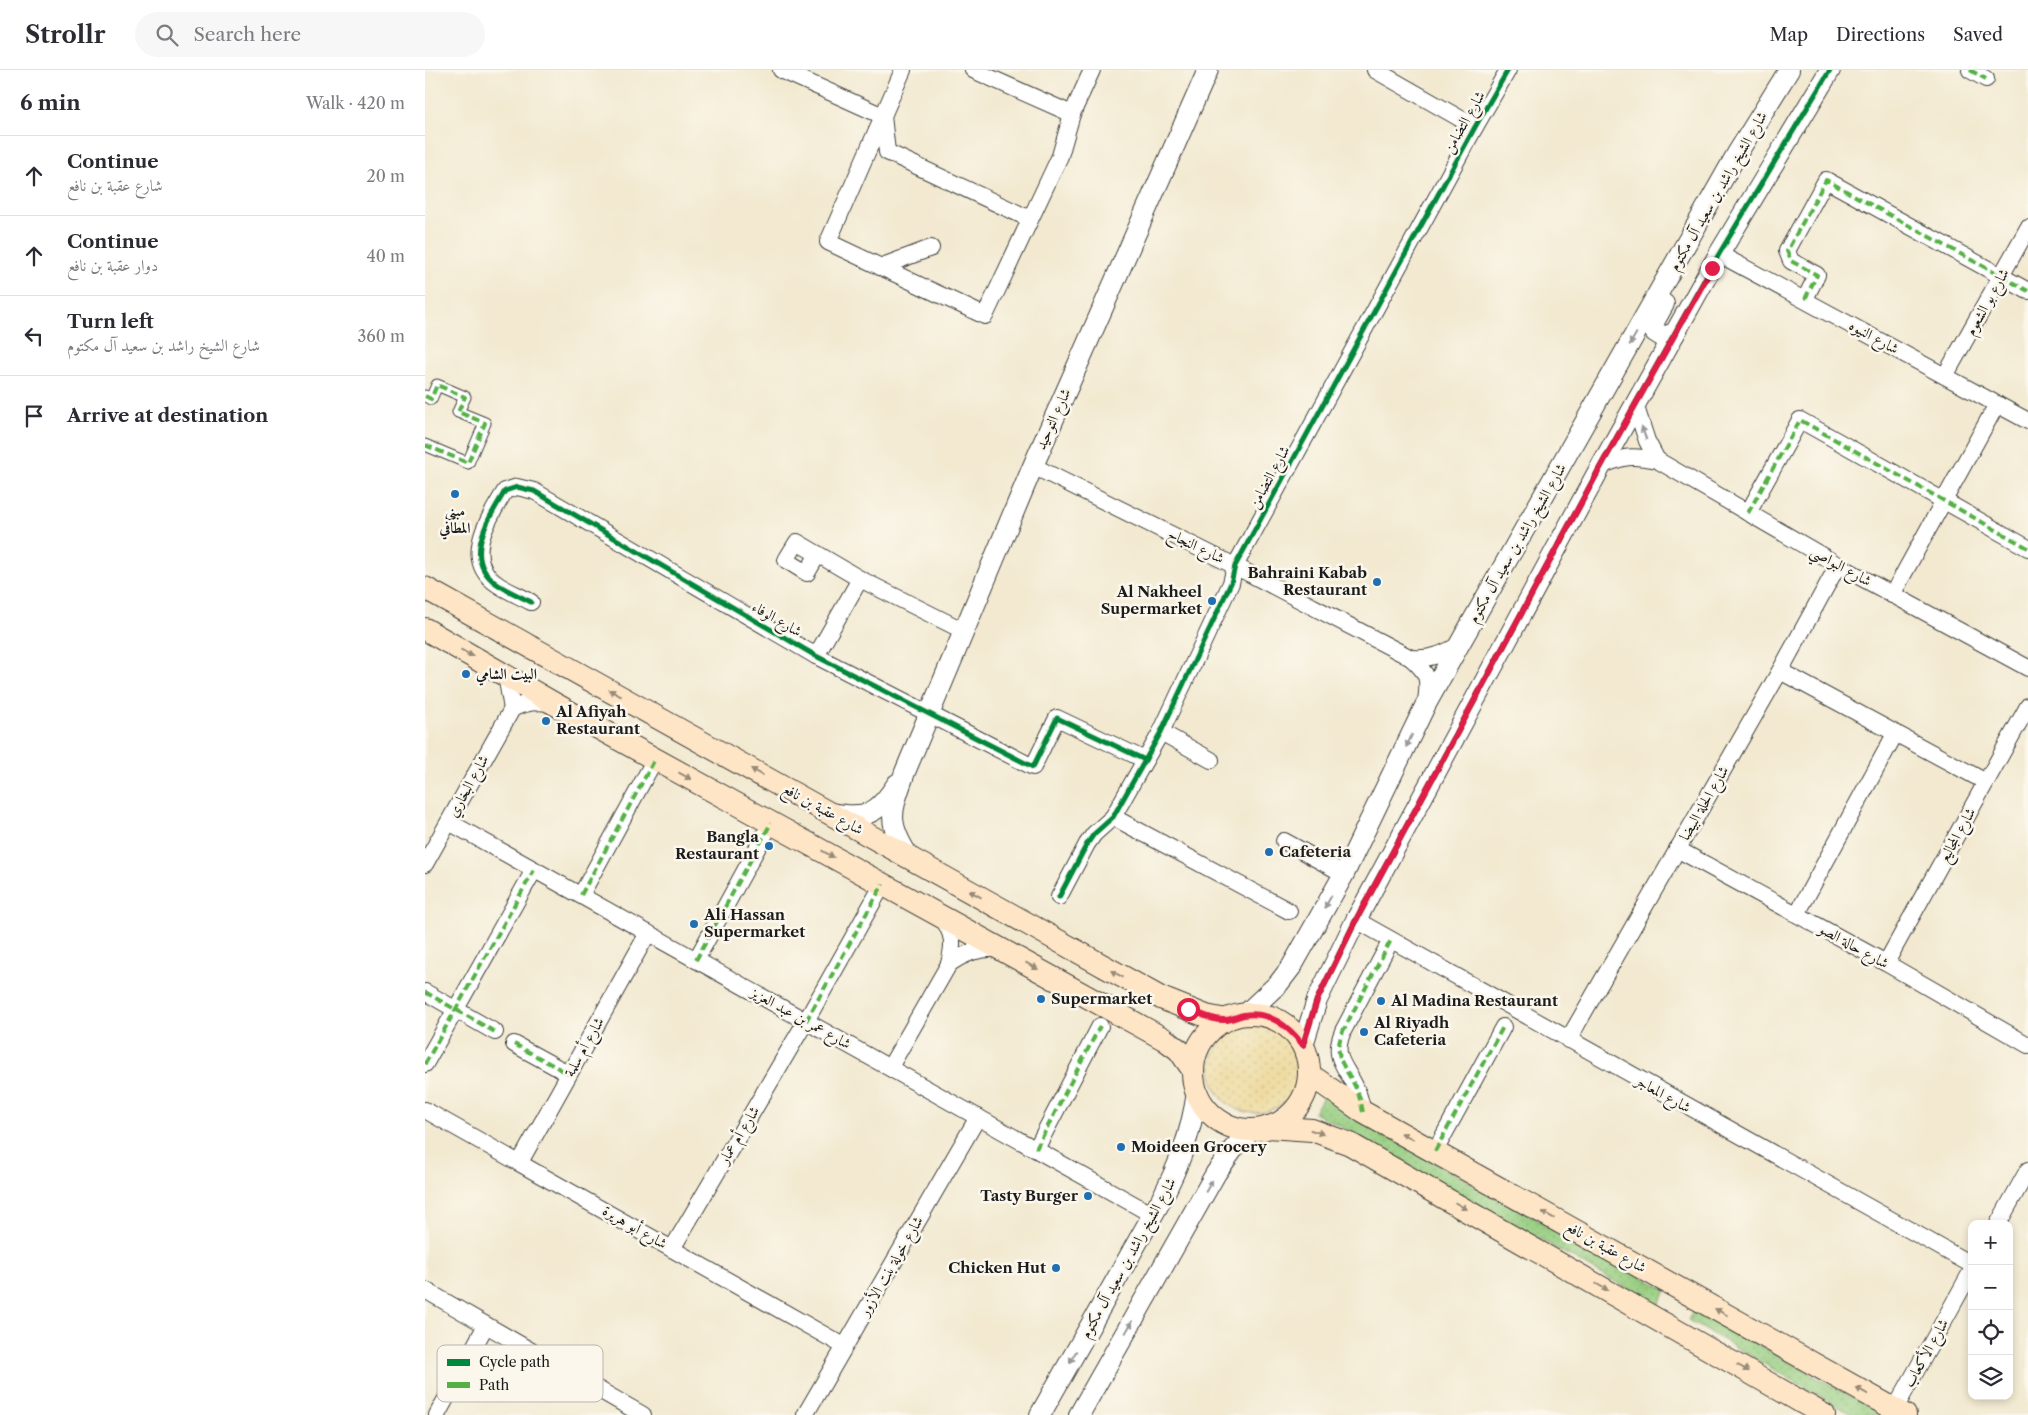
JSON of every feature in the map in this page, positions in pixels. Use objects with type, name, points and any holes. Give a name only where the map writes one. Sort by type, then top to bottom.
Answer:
[{"type":"main road","name":"شارع عقبة بن نافع","points":[[425,588],[1161,998],[1206,1016],[1236,1017]]},
{"type":"main road","points":[[425,629],[553,703],[1164,1039],[1179,1050],[1193,1070]]},
{"type":"main road","points":[[1260,1128],[1287,1117],[1301,1101],[1307,1088],[1309,1074],[1308,1059],[1303,1045],[1292,1031],[1279,1021],[1263,1015],[1236,1017],[1213,1029],[1202,1040],[1195,1055],[1193,1070],[1197,1093],[1203,1105],[1213,1116],[1238,1128],[1312,1130],[1350,1144],[1824,1415]]},
{"type":"main road","name":"شارع عقبة بن نافع","points":[[1309,1074],[1363,1112],[1900,1412]]},
{"type":"street","points":[[781,70],[883,116]]},
{"type":"street","points":[[903,70],[828,242],[985,316],[1059,156],[1088,71]]},
{"type":"street","points":[[973,70],[1072,114]]},
{"type":"street","name":"شارع التوحيد","points":[[909,857],[897,838],[892,820],[895,802],[905,772],[1033,466],[1208,70]]},
{"type":"street","points":[[1375,70],[1475,127]]},
{"type":"street","name":"شارع التضامن","points":[[1059,897],[1093,834],[1113,817],[1161,732],[1231,583],[1235,566],[1475,127],[1509,70]]},
{"type":"street","points":[[1303,1045],[1317,1000],[1356,920],[1635,404],[1719,254],[1829,70]]},
{"type":"street","points":[[1970,70],[1986,79]]},
{"type":"street","name":"شارع الشيخ راشد بن سعيد آل مكتوم","points":[[1236,1017],[1279,984],[1292,966],[1344,874],[1425,706],[1738,152],[1786,73]]},
{"type":"street","points":[[883,116],[887,152],[1030,219]]},
{"type":"street","points":[[1675,333],[1663,336],[1655,332],[1654,322],[1700,237],[1738,152]]},
{"type":"street","points":[[1805,299],[1817,276],[1791,260],[1787,251],[1826,180],[2028,292]]},
{"type":"street","name":"شارع بو الشعوم","points":[[1945,376],[2028,228]]},
{"type":"street","points":[[881,267],[931,248]]},
{"type":"street","name":"شارع النيوه","points":[[1719,254],[2028,421]]},
{"type":"street","points":[[425,396],[431,399],[437,385],[465,397],[458,412],[485,423],[467,463],[425,445]]},
{"type":"street","points":[[1635,404],[1647,441],[1657,460]]},
{"type":"street","points":[[1892,595],[1997,404]]},
{"type":"street","points":[[1748,513],[1800,420],[2028,548]]},
{"type":"street","name":"شارع البواصي","points":[[1601,466],[1620,458],[1635,456],[1657,460],[1838,565],[2028,668]]},
{"type":"street","name":"شارع النجاح","points":[[1033,466],[1235,566],[1411,658],[1425,671],[1428,684],[1425,706]]},
{"type":"street","name":"شارع الوفاء","points":[[531,602],[495,583],[480,564],[480,548],[484,528],[505,490],[517,487],[534,491],[816,656],[1033,767],[1057,718],[1145,760]]},
{"type":"street","points":[[818,554],[859,579],[964,631]]},
{"type":"street","name":"شارع الحلة البيضا","points":[[1568,1040],[1780,671],[1838,565]]},
{"type":"street","points":[[816,656],[859,579]]},
{"type":"street","points":[[1411,658],[1425,659],[1443,654],[1459,645]]},
{"type":"street","points":[[1780,671],[1986,782]]},
{"type":"street","points":[[506,675],[512,709],[521,704],[531,702],[553,703]]},
{"type":"street","name":"شارع المجاليع","points":[[1886,963],[2028,706]]},
{"type":"street","name":"شارع البخاري","points":[[425,864],[512,709]]},
{"type":"street","points":[[1161,732],[1211,760]]},
{"type":"street","points":[[1797,914],[1895,734]]},
{"type":"street","points":[[581,896],[655,759]]},
{"type":"street","name":"شارع التوحيد","points":[[831,814],[854,817],[872,813],[889,796],[905,772]]},
{"type":"street","points":[[1113,817],[1289,911]]},
{"type":"street","name":"شارع عمر بن عبد العزيز","points":[[449,822],[1153,1215]]},
{"type":"street","points":[[696,960],[771,823]]},
{"type":"street","points":[[1285,841],[1344,874]]},
{"type":"street","name":"شارع حالة الصو","points":[[1677,849],[1886,963],[2028,1045]]},
{"type":"street","points":[[425,1064],[534,870]]},
{"type":"street","name":"شارع أم عمار","points":[[672,1248],[806,1021],[883,884]]},
{"type":"street","points":[[890,1067],[949,964],[953,947],[950,930],[941,916]]},
{"type":"street","name":"شارع المعاجر","points":[[1356,920],[1970,1265]]},
{"type":"street","name":"شارع أم سلمة","points":[[520,1162],[648,933]]},
{"type":"street","points":[[1363,1112],[1355,1085],[1341,1064],[1339,1044],[1343,1031],[1391,940]]},
{"type":"street","points":[[949,964],[961,956],[974,951],[988,948],[1002,950]]},
{"type":"street","points":[[425,992],[495,1032]]},
{"type":"street","points":[[1036,1149],[1100,1026]]},
{"type":"street","points":[[1435,1151],[1503,1027]]},
{"type":"street","points":[[514,1044],[569,1074]]},
{"type":"street","name":"شارع الشيخ راشد بن سعيد آل مكتوم","points":[[1040,1415],[1153,1215],[1177,1168],[1187,1142],[1197,1093]]},
{"type":"street","name":"شارع أبو هريرة","points":[[425,1110],[845,1346]]},
{"type":"street","name":"شارع خولة بنت الأزور","points":[[805,1415],[978,1117]]},
{"type":"street","points":[[1079,1415],[1217,1173],[1234,1148],[1260,1128]]},
{"type":"street","points":[[2000,1220],[2028,1170]]},
{"type":"street","name":"شارع الأكعاب","points":[[1900,1412],[1968,1278]]},
{"type":"street","points":[[425,1290],[521,1345]]},
{"type":"street","points":[[475,1345],[486,1325]]},
{"type":"street","points":[[603,1392],[643,1415]]},
{"type":"street","points":[[437,1415],[444,1402]]},
{"type":"green space","points":[[1324,1095],[1343,1112],[1666,1290],[1658,1306],[1314,1113]]},
{"type":"green space","points":[[1694,1309],[1884,1415],[1853,1415],[1688,1320]]},
{"type":"sand","points":[[1255,1025],[1272,1028],[1286,1038],[1296,1052],[1299,1069],[1296,1086],[1286,1100],[1272,1110],[1255,1113],[1238,1110],[1224,1100],[1214,1086],[1211,1069],[1214,1052],[1224,1038],[1238,1028]]},
{"type":"marked path","points":[[1970,70],[1986,79]]},
{"type":"marked path","points":[[1805,299],[1817,275],[1791,261],[1787,251],[1826,180],[2028,291]]},
{"type":"marked path","points":[[425,396],[431,399],[437,385],[465,397],[458,412],[485,423],[468,463],[425,445]]},
{"type":"marked path","points":[[1748,513],[1800,420],[2028,548]]},
{"type":"marked path","points":[[581,895],[655,759]]},
{"type":"marked path","points":[[696,960],[771,823]]},
{"type":"marked path","points":[[425,1064],[534,870]]},
{"type":"marked path","points":[[806,1021],[883,884]]},
{"type":"marked path","points":[[1363,1112],[1356,1089],[1339,1054],[1340,1040],[1391,940]]},
{"type":"marked path","points":[[425,992],[495,1032]]},
{"type":"marked path","points":[[1036,1149],[1100,1026]]},
{"type":"marked path","points":[[1435,1151],[1503,1027]]},
{"type":"marked path","points":[[514,1044],[569,1074]]},
{"type":"cycle path","points":[[1059,897],[1087,844],[1094,834],[1113,817],[1161,732],[1231,583],[1235,566],[1508,70]]},
{"type":"cycle path","points":[[1303,1045],[1317,1000],[1356,920],[1601,466],[1719,254],[1830,70]]},
{"type":"cycle path","points":[[531,602],[497,584],[486,574],[481,563],[479,551],[481,538],[486,526],[505,491],[517,487],[534,491],[816,656],[1033,767],[1057,718],[1145,760]]},
{"type":"place","name":"مبنى المطافي","points":[[455,494]]},
{"type":"place","name":"Bahraini Kabab Restaurant","points":[[1377,582]]},
{"type":"place","name":"Al Nakheel Supermarket","points":[[1212,601]]},
{"type":"place","name":"البيت الشامي","points":[[466,674]]},
{"type":"place","name":"Al Afiyah Restaurant","points":[[546,721]]},
{"type":"place","name":"Bangla Restaurant","points":[[769,846]]},
{"type":"place","name":"Cafeteria","points":[[1269,852]]},
{"type":"place","name":"Ali Hassan Supermarket","points":[[694,924]]},
{"type":"place","name":"Supermarket","points":[[1041,999]]},
{"type":"place","name":"Al Madina Restaurant","points":[[1381,1001]]},
{"type":"place","name":"Al Riyadh Cafeteria","points":[[1364,1032]]},
{"type":"place","name":"Moideen Grocery","points":[[1121,1147]]},
{"type":"place","name":"Tasty Burger","points":[[1088,1196]]},
{"type":"place","name":"Chicken Hut","points":[[1056,1268]]},
{"type":"route","points":[[1188,1009],[1206,1016],[1226,1020],[1246,1014],[1263,1015],[1279,1021],[1292,1031],[1303,1045],[1317,1000],[1356,920],[1601,466],[1712,268]]}]
